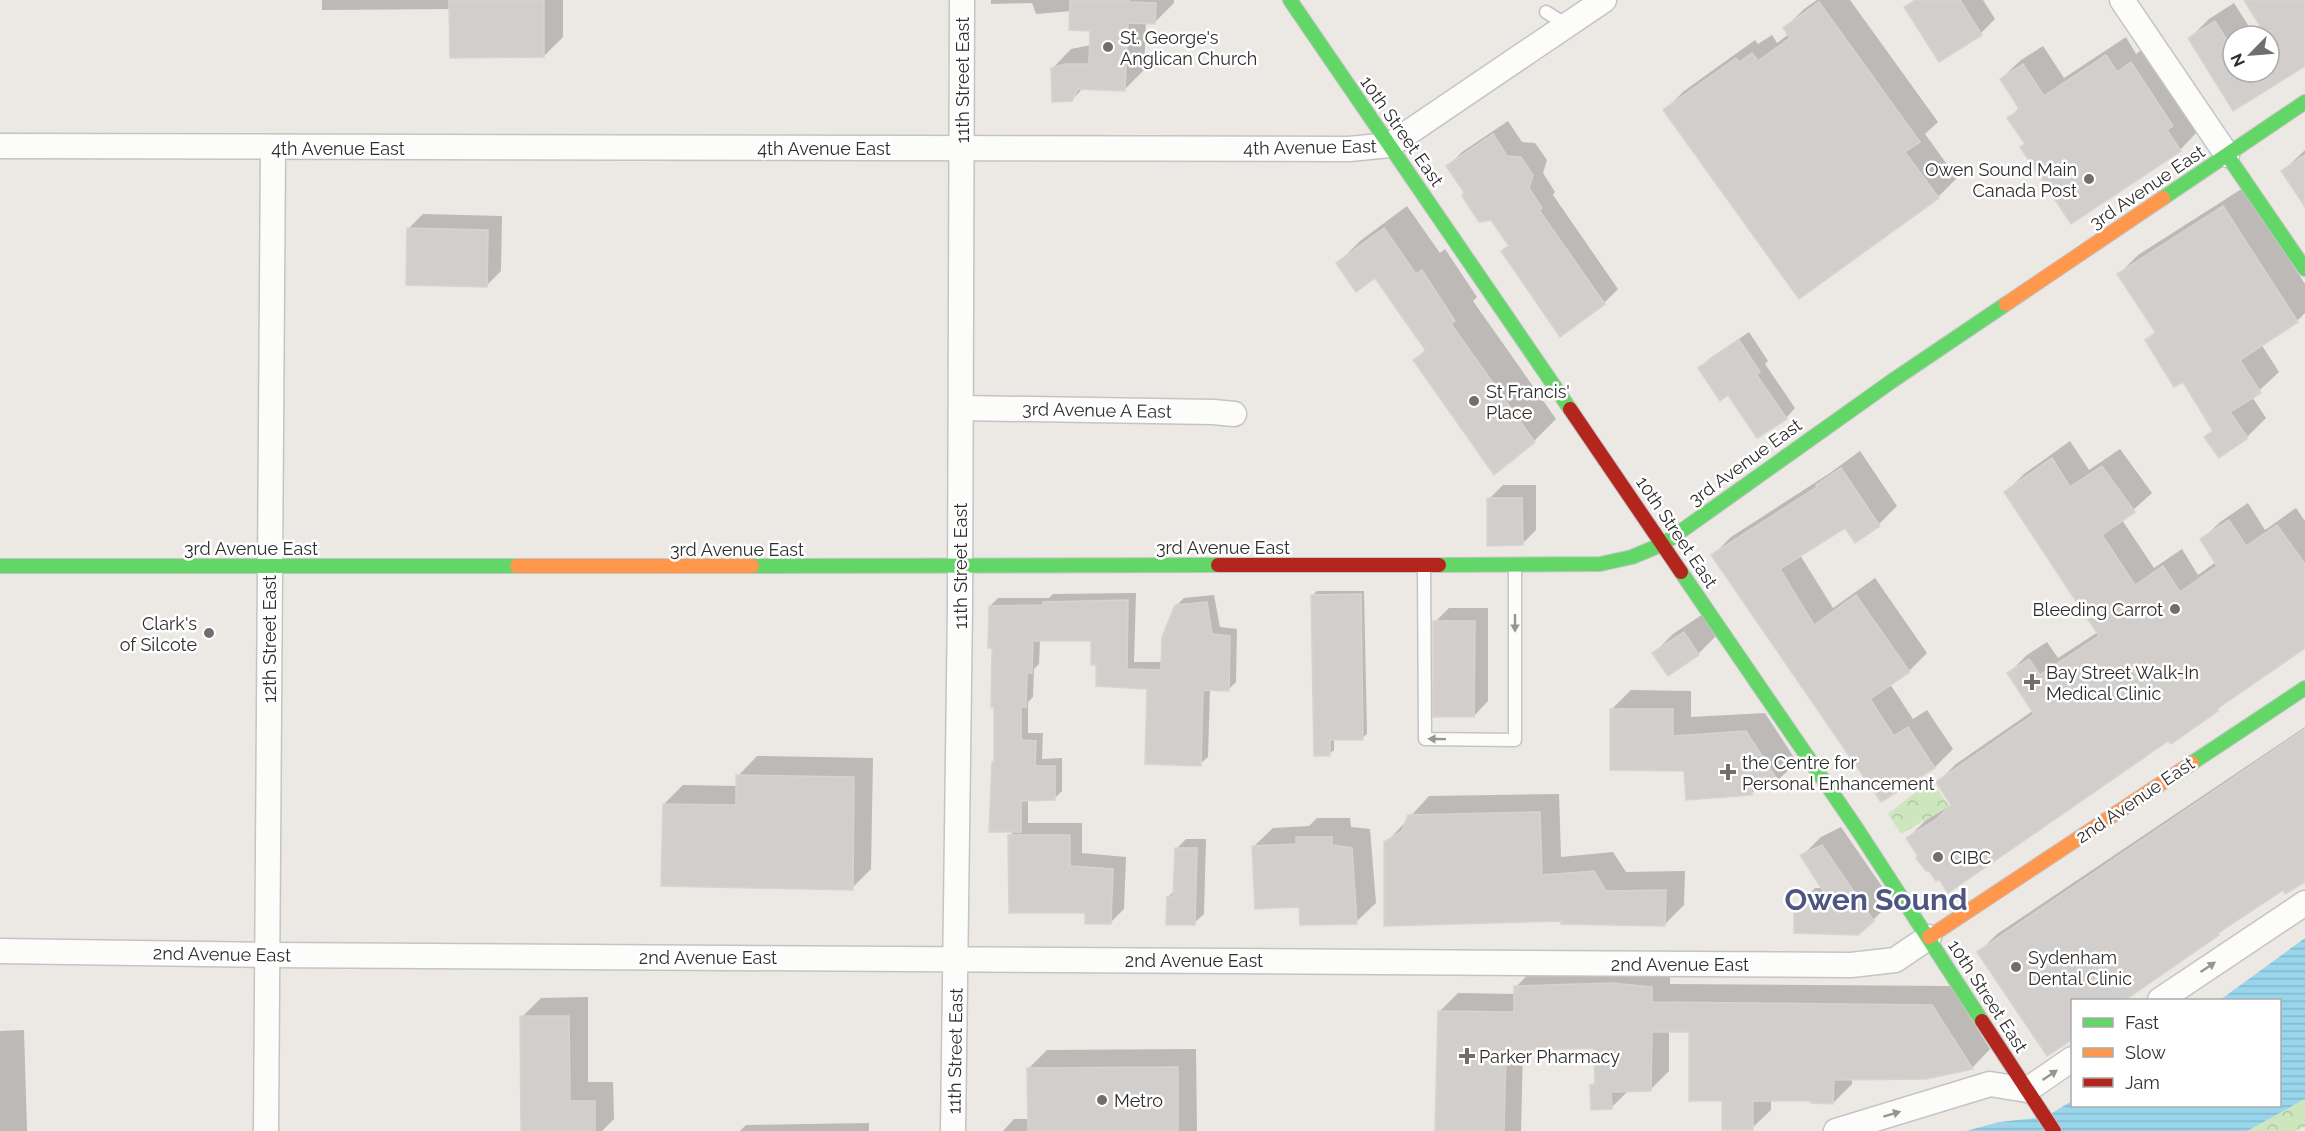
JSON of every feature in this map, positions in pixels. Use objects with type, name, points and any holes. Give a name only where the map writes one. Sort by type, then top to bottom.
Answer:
[{"type":"main road","name":"10th Street East","points":[[1290,0],[1929,937],[2054,1131]]},
{"type":"main road","name":"3rd Avenue East","points":[[0,566],[960,567],[1600,564],[1632,557],[1663,544],[1892,381],[2305,102]]},
{"type":"main road","points":[[2227,155],[2305,269]]},
{"type":"main road","name":"2nd Avenue East","points":[[1929,937],[2305,688]]},
{"type":"street","name":"11th Street East","points":[[953,1131],[960,567],[962,0]]},
{"type":"street","name":"4th Avenue East","points":[[0,146],[1349,149],[1390,145],[1604,0]]},
{"type":"street","points":[[2122,0],[2227,155]]},
{"type":"street","name":"12th Street East","points":[[266,1131],[273,148]]},
{"type":"street","name":"3rd Avenue A East","points":[[961,408],[1233,414]]},
{"type":"street","points":[[2161,999],[2305,903]]},
{"type":"street","name":"2nd Avenue East","points":[[0,951],[267,956],[956,958],[1851,965],[1895,960],[1929,937]]},
{"type":"street","points":[[1836,1131],[1990,1084],[2027,1090],[2071,1060]]},
{"type":"lane","points":[[1546,12],[1567,25]]},
{"type":"lane","points":[[1424,565],[1425,739],[1515,740],[1515,564]]},
{"type":"green space","points":[[1931,780],[1949,806],[1901,834],[1888,814]]},
{"type":"green space","points":[[2305,1099],[2305,1127],[2295,1131],[2247,1131]]},
{"type":"water","points":[[2305,938],[2305,1099],[2247,1131],[1966,1131],[1999,1122],[2045,1117],[2071,1102],[2071,1107],[2281,1107],[2281,999],[2221,999]]},
{"type":"building","points":[[449,0],[544,0],[544,57],[450,58]]},
{"type":"building","name":"St. George's Anglican Church","points":[[1070,0],[1129,0],[1129,2],[1156,3],[1155,24],[1128,23],[1125,91],[1078,89],[1072,101],[1052,102],[1051,68],[1066,64],[1089,64],[1090,31],[1069,30]]},
{"type":"building","points":[[1916,0],[1960,0],[1982,35],[1939,62],[1904,7]]},
{"type":"building","points":[[2244,0],[2305,0],[2305,66],[2281,81],[2281,24],[2259,24]]},
{"type":"building","points":[[1819,2],[1920,142],[1905,152],[1939,198],[1799,299],[1663,110],[1736,58],[1739,62],[1752,53],[1758,61],[1790,38],[1783,28]]},
{"type":"building","points":[[2215,21],[2221,31],[2221,84],[2276,84],[2233,111],[2188,38]]},
{"type":"building","points":[[2106,55],[2117,72],[2131,62],[2173,126],[2167,130],[2181,151],[2071,224],[2020,147],[2025,144],[2007,118],[2020,110],[2000,79],[2023,64],[2044,96]]},
{"type":"building","points":[[1493,134],[1507,156],[1521,157],[1533,175],[1529,188],[1542,208],[1539,210],[1605,304],[1560,337],[1501,251],[1509,246],[1491,220],[1479,222],[1462,196],[1464,192],[1446,166]]},
{"type":"building","points":[[2305,155],[2305,207],[2281,171]]},
{"type":"building","points":[[2223,206],[2298,322],[2240,360],[2261,393],[2230,412],[2248,438],[2219,458],[2204,437],[2213,431],[2183,382],[2174,387],[2145,340],[2156,333],[2117,274]]},
{"type":"building","points":[[407,228],[488,230],[487,287],[406,285]]},
{"type":"building","points":[[1384,228],[1416,274],[1422,270],[1455,321],[1451,324],[1535,442],[1494,475],[1413,360],[1426,351],[1375,278],[1356,292],[1336,263]]},
{"type":"building","points":[[1739,340],[1760,372],[1756,374],[1787,419],[1757,438],[1728,395],[1720,401],[1698,368]]},
{"type":"building","points":[[2052,458],[2070,487],[2102,466],[2135,512],[2102,535],[2135,585],[2163,566],[2180,592],[2217,566],[2200,539],[2229,520],[2246,546],[2277,525],[2305,564],[2305,648],[2171,744],[2168,741],[1948,893],[1939,879],[1936,881],[1916,858],[1918,856],[1906,838],[1934,821],[1951,805],[1936,782],[2034,714],[2007,673],[2029,659],[2040,675],[2099,636],[2004,492]]},
{"type":"building","points":[[1841,468],[1880,526],[1855,543],[1845,528],[1780,569],[1814,625],[1856,595],[1910,672],[1870,699],[1894,736],[1908,727],[1935,768],[1881,802],[1711,555],[1817,487],[1816,485]]},
{"type":"building","points":[[1487,498],[1522,498],[1523,545],[1487,546]]},
{"type":"building","points":[[1361,594],[1363,740],[1330,740],[1330,756],[1314,756],[1311,595]]},
{"type":"building","points":[[1128,600],[1127,669],[1161,670],[1162,637],[1175,605],[1207,602],[1212,634],[1230,636],[1229,691],[1203,690],[1201,766],[1145,764],[1147,689],[1096,686],[1096,664],[1091,665],[1091,641],[1033,641],[1032,673],[1027,673],[1026,707],[1021,707],[1021,740],[1036,741],[1035,766],[1055,766],[1055,800],[1021,801],[1021,832],[989,832],[992,762],[994,762],[994,707],[991,707],[992,648],[988,648],[989,606]]},
{"type":"building","points":[[1433,621],[1475,621],[1474,717],[1433,717]]},
{"type":"building","points":[[1684,632],[1699,655],[1668,676],[1652,653]]},
{"type":"building","points":[[1610,709],[1673,709],[1673,736],[1746,731],[1779,782],[1751,784],[1752,795],[1686,800],[1684,771],[1610,770]]},
{"type":"building","points":[[2305,729],[2305,882],[2285,894],[2283,890],[2218,933],[2219,935],[2126,999],[2071,999],[2071,1040],[2047,1056],[1977,952]]},
{"type":"building","points":[[736,775],[854,777],[853,890],[661,886],[663,804],[736,805]]},
{"type":"building","points":[[1540,812],[1542,875],[1594,871],[1606,891],[1666,890],[1665,926],[1561,924],[1561,921],[1384,926],[1384,842],[1402,831],[1408,815]]},
{"type":"building","points":[[1008,835],[1070,835],[1070,866],[1113,869],[1111,924],[1085,924],[1085,913],[1009,913]]},
{"type":"building","points":[[1296,837],[1332,837],[1332,845],[1352,848],[1357,924],[1300,925],[1299,907],[1255,909],[1252,846],[1296,844]]},
{"type":"building","points":[[1822,845],[1874,921],[1858,935],[1794,933],[1794,907],[1832,905],[1800,855]]},
{"type":"building","points":[[1175,848],[1197,848],[1195,925],[1166,925],[1167,897],[1173,896]]},
{"type":"building","points":[[1611,983],[1652,987],[1652,1002],[1932,1005],[1973,1069],[1926,1079],[1834,1080],[1833,1104],[1811,1103],[1811,1101],[1753,1101],[1753,1130],[1722,1130],[1722,1101],[1689,1101],[1689,1032],[1652,1032],[1651,1091],[1611,1092],[1612,1109],[1591,1110],[1590,1085],[1595,1085],[1594,1048],[1506,1051],[1504,1131],[1435,1131],[1438,1011],[1514,1012],[1514,986]]},
{"type":"building","points":[[520,1016],[569,1016],[570,1101],[595,1101],[595,1131],[521,1131]]},
{"type":"building","name":"Metro","points":[[1178,1067],[1178,1131],[1028,1131],[1027,1068]]},
{"type":"traffic: fast","points":[[1290,0],[1570,409]]},
{"type":"traffic: fast","points":[[2163,198],[2305,102]]},
{"type":"traffic: fast","points":[[2227,155],[2305,269]]},
{"type":"traffic: fast","points":[[1439,565],[1600,564],[1632,557],[1663,544],[1892,381],[2006,304]]},
{"type":"traffic: fast","points":[[752,566],[1218,565]]},
{"type":"traffic: fast","points":[[0,566],[517,566]]},
{"type":"traffic: fast","points":[[1681,572],[1857,829],[1982,1021]]},
{"type":"traffic: fast","points":[[2192,763],[2305,688]]},
{"type":"traffic: slow","points":[[2006,304],[2163,198]]},
{"type":"traffic: slow","points":[[517,566],[752,566]]},
{"type":"traffic: slow","points":[[1929,937],[2192,763]]},
{"type":"traffic: jam","points":[[1570,409],[1681,572]]},
{"type":"traffic: jam","points":[[1218,565],[1439,565]]},
{"type":"traffic: jam","points":[[1982,1021],[2054,1131]]},
{"type":"place","name":"St. George's Anglican Church","points":[[1108,47]]},
{"type":"place","name":"Owen Sound Main Canada Post","points":[[2089,179]]},
{"type":"place","name":"St Francis' Place","points":[[1474,401]]},
{"type":"place","name":"Bleeding Carrot","points":[[2175,609]]},
{"type":"place","name":"Clark's of Silcote","points":[[209,633]]},
{"type":"place","name":"Bay Street Walk-In Medical Clinic","points":[[2032,682]]},
{"type":"place","name":"the Centre for Personal Enhancement","points":[[1728,772]]},
{"type":"place","name":"CIBC","points":[[1938,857]]},
{"type":"place","name":"Sydenham Dental Clinic","points":[[2016,967]]},
{"type":"place","name":"Parker Pharmacy","points":[[1467,1056]]},
{"type":"place","name":"Metro","points":[[1102,1100]]},
{"type":"district","name":"Owen Sound","points":[[1876,899]]}]
